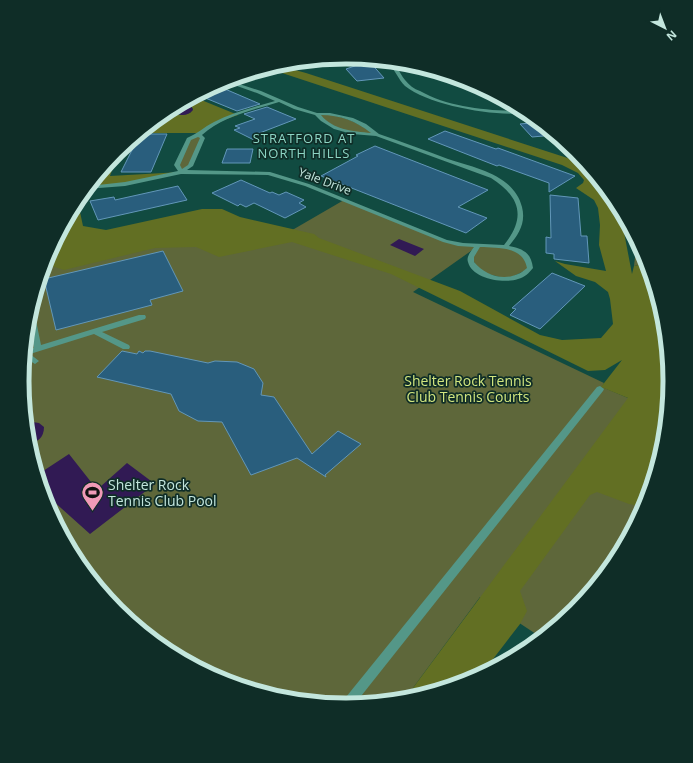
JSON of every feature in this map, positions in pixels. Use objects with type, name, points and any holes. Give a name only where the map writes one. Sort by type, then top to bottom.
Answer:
[{"type":"street","points":[[395,68],[408,86],[422,94],[455,104],[513,112]]},
{"type":"street","points":[[233,85],[258,92],[317,114],[330,114],[351,119],[364,125],[377,135]]},
{"type":"street","points":[[199,134],[203,138],[190,166],[181,172],[177,165],[189,139],[213,124],[279,101]]},
{"type":"street","points":[[317,114],[320,119],[332,127],[351,132],[377,135],[486,174],[508,186],[515,194],[520,206],[521,217],[520,226],[506,246]]},
{"type":"street","name":"Yale Drive","points":[[96,187],[125,184],[181,172],[245,172],[279,175],[444,241],[466,246],[478,246],[506,246],[522,253],[528,258],[531,264],[528,272],[516,278],[508,279],[498,278],[480,272],[471,262],[471,257],[478,246]]},
{"type":"street","points":[[31,351],[142,317]]},
{"type":"street","points":[[34,328],[38,348]]},
{"type":"street","points":[[94,331],[126,347]]},
{"type":"street","points":[[30,357],[35,361]]},
{"type":"street","points":[[352,699],[600,389]]},
{"type":"green space","points":[[292,69],[306,73],[574,160],[598,188],[623,226],[632,274],[634,266],[642,264],[658,320],[664,382],[661,423],[653,464],[639,506],[629,504],[597,492],[590,495],[520,591],[527,611],[520,624],[488,665],[449,682],[409,693],[628,398],[601,387],[622,360],[605,370],[588,371],[391,274],[292,242],[219,257],[196,247],[155,248],[64,270],[51,266],[53,260],[79,211],[83,226],[106,230],[202,209],[222,209],[240,217],[314,234],[319,238],[460,291],[540,335],[562,340],[601,338],[613,324],[608,292],[595,282],[576,276],[555,261],[606,271],[599,245],[600,225],[598,208],[594,200],[576,188],[583,183],[584,180],[578,173],[562,165],[279,71]]},
{"type":"green space","points":[[201,100],[238,115],[224,120],[200,133],[149,133],[177,114],[178,115],[190,113],[193,109],[191,106]]},
{"type":"green space","points":[[317,114],[342,117],[377,135],[351,132],[332,127]]},
{"type":"green space","points":[[199,135],[203,138],[190,166],[181,172],[177,165],[189,139]]},
{"type":"green space","points":[[114,166],[110,176],[181,172],[159,178],[96,187]]},
{"type":"green space","name":"Shelter Rock Tennis Club Tennis Courts","points":[[344,200],[445,241],[478,246],[413,292],[604,383],[602,387],[628,398],[644,493],[621,540],[598,575],[571,606],[537,635],[480,597],[409,693],[346,699],[285,693],[244,682],[225,675],[170,645],[137,620],[122,606],[95,575],[83,558],[62,522],[53,503],[40,464],[32,423],[29,382],[30,361],[35,320],[46,279],[55,256],[282,236]]},
{"type":"green space","points":[[479,247],[505,247],[522,253],[530,268],[508,279],[480,272],[471,257]]},
{"type":"green space","points":[[636,251],[642,264],[634,266]]},
{"type":"shaded area","points":[[190,106],[193,110],[185,115],[178,113]]},
{"type":"shaded area","points":[[399,239],[424,249],[415,256],[390,245]]},
{"type":"shaded area","points":[[32,422],[39,423],[44,427],[42,436],[35,442]]},
{"type":"shaded area","name":"Shelter Rock Tennis Club Pool","points":[[69,454],[95,487],[100,487],[127,463],[155,484],[90,534],[52,500],[42,472]]},
{"type":"building","points":[[359,65],[373,66],[384,78],[357,81],[346,69]]},
{"type":"building","points":[[225,88],[225,89],[260,104],[237,111],[205,98]]},
{"type":"building","points":[[267,107],[296,119],[257,134],[256,141],[234,130],[240,128],[235,126],[255,119],[244,114]]},
{"type":"building","points":[[530,123],[547,136],[532,137],[520,124]]},
{"type":"building","points":[[445,131],[496,149],[498,148],[575,176],[549,192],[549,183],[499,165],[497,166],[428,139]]},
{"type":"building","points":[[148,134],[167,134],[151,172],[121,172],[137,143]]},
{"type":"building","points":[[375,146],[488,190],[458,207],[487,218],[466,233],[321,176],[358,156],[356,155]]},
{"type":"building","points":[[227,149],[253,149],[250,163],[222,163]]},
{"type":"building","points":[[241,180],[270,193],[272,192],[279,195],[286,192],[304,200],[299,203],[306,207],[285,218],[254,203],[246,207],[240,204],[238,206],[212,193]]},
{"type":"building","points":[[178,186],[187,200],[98,220],[90,201],[114,197],[115,200]]},
{"type":"building","points":[[550,195],[578,198],[581,236],[587,236],[589,263],[554,259],[554,254],[546,253],[546,237],[551,238]]},
{"type":"building","points":[[163,251],[183,291],[150,300],[152,305],[56,330],[45,283],[46,278]]},
{"type":"building","points":[[552,273],[585,286],[540,329],[510,315],[516,309],[512,308]]},
{"type":"building","points":[[122,351],[137,354],[139,351],[143,353],[145,351],[150,351],[208,363],[215,361],[237,362],[254,369],[263,383],[261,395],[274,397],[312,454],[338,431],[361,444],[325,475],[326,477],[297,458],[251,475],[222,422],[198,421],[179,411],[171,394],[97,377]]},
{"type":"place","name":"Shelter Rock Tennis Club Pool","points":[[92,512]]},
{"type":"district","name":"STRATFORD AT NORTH HILLS","points":[[304,146]]}]
